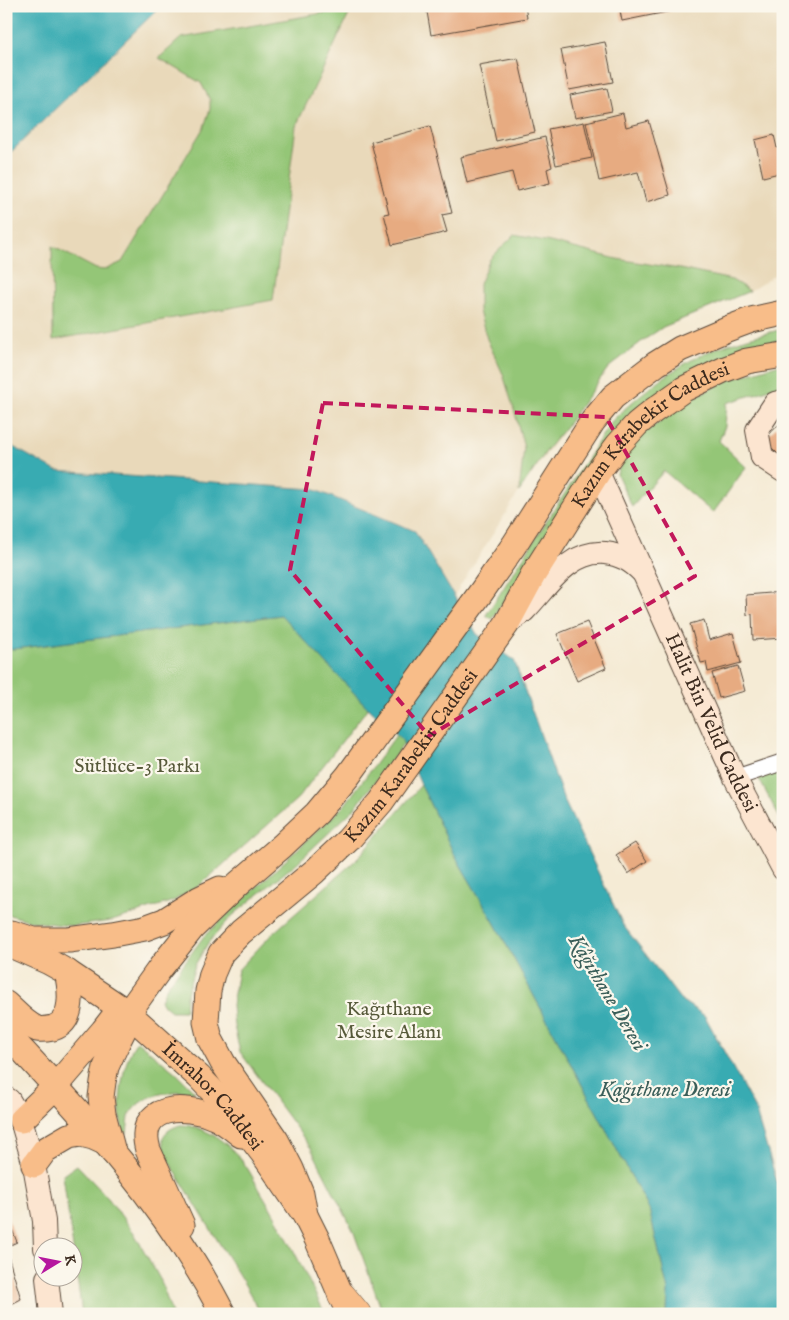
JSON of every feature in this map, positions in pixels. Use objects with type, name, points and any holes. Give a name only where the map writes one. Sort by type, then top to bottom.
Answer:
[{"type":"main road","name":"Kazım Karabekir Caddesi","points":[[128,1012],[192,928],[239,882],[282,846],[317,813],[348,776],[514,545],[593,421],[613,397],[656,364],[680,349],[727,328],[751,320],[783,313]]},
{"type":"main road","name":"Kazım Karabekir Caddesi","points":[[305,1215],[301,1193],[292,1169],[276,1140],[223,1063],[210,1039],[206,1022],[208,991],[212,974],[221,954],[230,942],[348,840],[381,802],[506,625],[533,575],[598,472],[618,445],[637,424],[684,389],[723,370],[747,361],[783,354]]},
{"type":"main road","points":[[780,403],[757,430],[762,457],[783,471]]},
{"type":"main road","name":"Halit Bin Velid Caddesi","points":[[598,472],[735,778],[783,869]]},
{"type":"main road","name":"Halit Bin Velid Caddesi","points":[[506,625],[525,610],[562,569],[580,557],[598,553],[622,556],[643,574]]},
{"type":"main road","points":[[6,932],[34,940],[69,940],[105,936],[144,928],[164,921],[199,899],[239,882]]},
{"type":"main road","name":"İmrahor Caddesi","points":[[6,943],[67,972],[128,1012],[199,1077],[225,1104],[262,1152],[305,1215],[349,1308]]},
{"type":"main road","points":[[6,1004],[28,1024],[47,1030],[56,1027],[62,1023],[69,1007],[70,986],[67,972]]},
{"type":"main road","points":[[21,1120],[55,1087],[113,1018],[128,1012]]},
{"type":"main road","points":[[109,1147],[102,1114],[101,1097],[103,1082],[106,1067],[124,1029],[128,1012]]},
{"type":"main road","points":[[6,1033],[109,1147],[163,1215],[218,1304],[228,1314]]},
{"type":"main road","points":[[6,1098],[21,1120],[34,1165],[44,1221],[45,1238]]},
{"type":"main road","points":[[218,1304],[148,1150],[146,1142],[147,1130],[150,1122],[156,1115],[165,1111],[188,1109],[215,1117],[226,1123],[262,1152]]},
{"type":"main road","points":[[34,1165],[45,1150],[70,1136],[81,1134],[93,1137],[109,1147]]},
{"type":"main road","points":[[48,1288],[51,1314]]},
{"type":"street","points":[[735,778],[783,762]]},
{"type":"highlighted area","points":[[323,403],[606,417],[695,576],[429,736],[290,570]]},
{"type":"shaded area","points":[[161,6],[783,6],[783,270],[750,291],[658,329],[610,366],[519,492],[454,596],[415,531],[313,489],[56,471],[10,445],[6,432],[6,177],[8,155]]},
{"type":"green space","points":[[352,8],[296,126],[273,300],[53,340],[52,246],[96,269],[105,270],[122,262],[204,127],[210,109],[210,100],[201,83],[159,58],[181,38]]},
{"type":"green space","points":[[514,235],[617,259],[732,280],[750,291],[663,327],[608,368],[549,447],[519,492],[524,448],[503,374],[487,339],[479,311],[479,284],[490,259]]},
{"type":"green space","points":[[783,329],[783,339],[733,354],[703,367],[532,559],[492,619],[486,615],[611,422],[621,412],[664,377],[699,356],[751,337]]},
{"type":"green space","points":[[783,363],[783,385],[727,403],[725,426],[719,441],[746,467],[713,513],[664,471],[632,507],[617,474],[628,445],[691,398],[731,379]]},
{"type":"green space","name":"Sütlüce-3 Parkı","points":[[281,615],[368,708],[298,798],[199,886],[173,901],[112,921],[73,926],[35,922],[6,914],[6,650]]},
{"type":"green space","points":[[405,723],[414,730],[353,810],[298,862],[232,916],[208,943],[195,965],[186,997],[185,1011],[171,1011],[161,1000],[166,988],[204,936],[344,806]]},
{"type":"green space","points":[[783,769],[783,824],[759,779]]},
{"type":"green space","name":"Kağıthane Mesire Alanı","points":[[421,785],[455,856],[494,922],[649,1209],[668,1291],[667,1314],[383,1314],[353,1230],[311,1148],[240,1052],[234,1026],[232,1005],[238,970],[271,935],[357,859]]},
{"type":"green space","points":[[137,1041],[176,1073],[195,1092],[167,1093],[148,1098],[134,1109],[129,1117],[127,1133],[125,1133],[123,1132],[120,1115],[122,1085],[129,1056]]},
{"type":"green space","points":[[180,1125],[198,1128],[215,1136],[231,1148],[243,1162],[287,1237],[325,1314],[261,1314],[170,1163],[163,1145],[164,1136],[172,1128]]},
{"type":"green space","points":[[77,1165],[108,1198],[134,1233],[161,1281],[172,1314],[82,1314],[78,1288],[82,1288],[82,1238],[72,1238],[63,1175]]},
{"type":"water","points":[[6,6],[161,6],[8,155],[6,177]]},
{"type":"water","points":[[6,432],[10,445],[56,471],[313,489],[415,531],[477,634],[514,660],[564,800],[623,925],[681,1000],[705,1016],[755,1109],[783,1201],[783,1314],[667,1314],[668,1291],[649,1209],[494,922],[455,856],[401,738],[368,708],[281,615],[6,650]]},
{"type":"building","points":[[426,6],[525,6],[527,18],[431,35]]},
{"type":"building","points":[[619,6],[692,6],[692,7],[622,21]]},
{"type":"building","points":[[605,42],[613,82],[569,90],[561,50]]},
{"type":"building","points":[[518,58],[535,132],[496,141],[479,65]]},
{"type":"building","points":[[607,88],[612,111],[575,118],[570,95]]},
{"type":"building","points":[[623,113],[626,127],[649,121],[670,195],[646,202],[638,172],[599,181],[586,122]]},
{"type":"building","points":[[584,122],[592,158],[556,165],[548,129]]},
{"type":"building","points":[[430,126],[452,213],[442,215],[447,232],[392,245],[384,214],[389,213],[371,142]]},
{"type":"building","points":[[774,135],[777,148],[783,146],[783,172],[763,177],[755,140]]},
{"type":"building","points":[[545,137],[552,167],[547,169],[550,183],[517,191],[512,172],[467,183],[461,157]]},
{"type":"building","points":[[783,420],[783,452],[779,455],[764,440]]},
{"type":"building","points":[[783,592],[783,638],[753,640],[752,614],[747,615],[746,595]]},
{"type":"building","points":[[704,620],[709,640],[733,633],[741,663],[708,672],[706,662],[701,663],[690,624]]},
{"type":"building","points":[[587,622],[606,668],[577,681],[557,634]]},
{"type":"building","points":[[738,666],[745,691],[719,698],[712,673]]},
{"type":"building","points":[[635,843],[647,861],[628,874],[616,855]]},
{"type":"building","points":[[6,1214],[17,1242],[6,1247]]},
{"type":"building","points":[[6,1249],[21,1299],[6,1307]]},
{"type":"water label","name":"Kâğıthane Deresi","points":[[607,993]]},
{"type":"water label","name":"Kağıthane Deresi","points":[[665,1090]]}]
